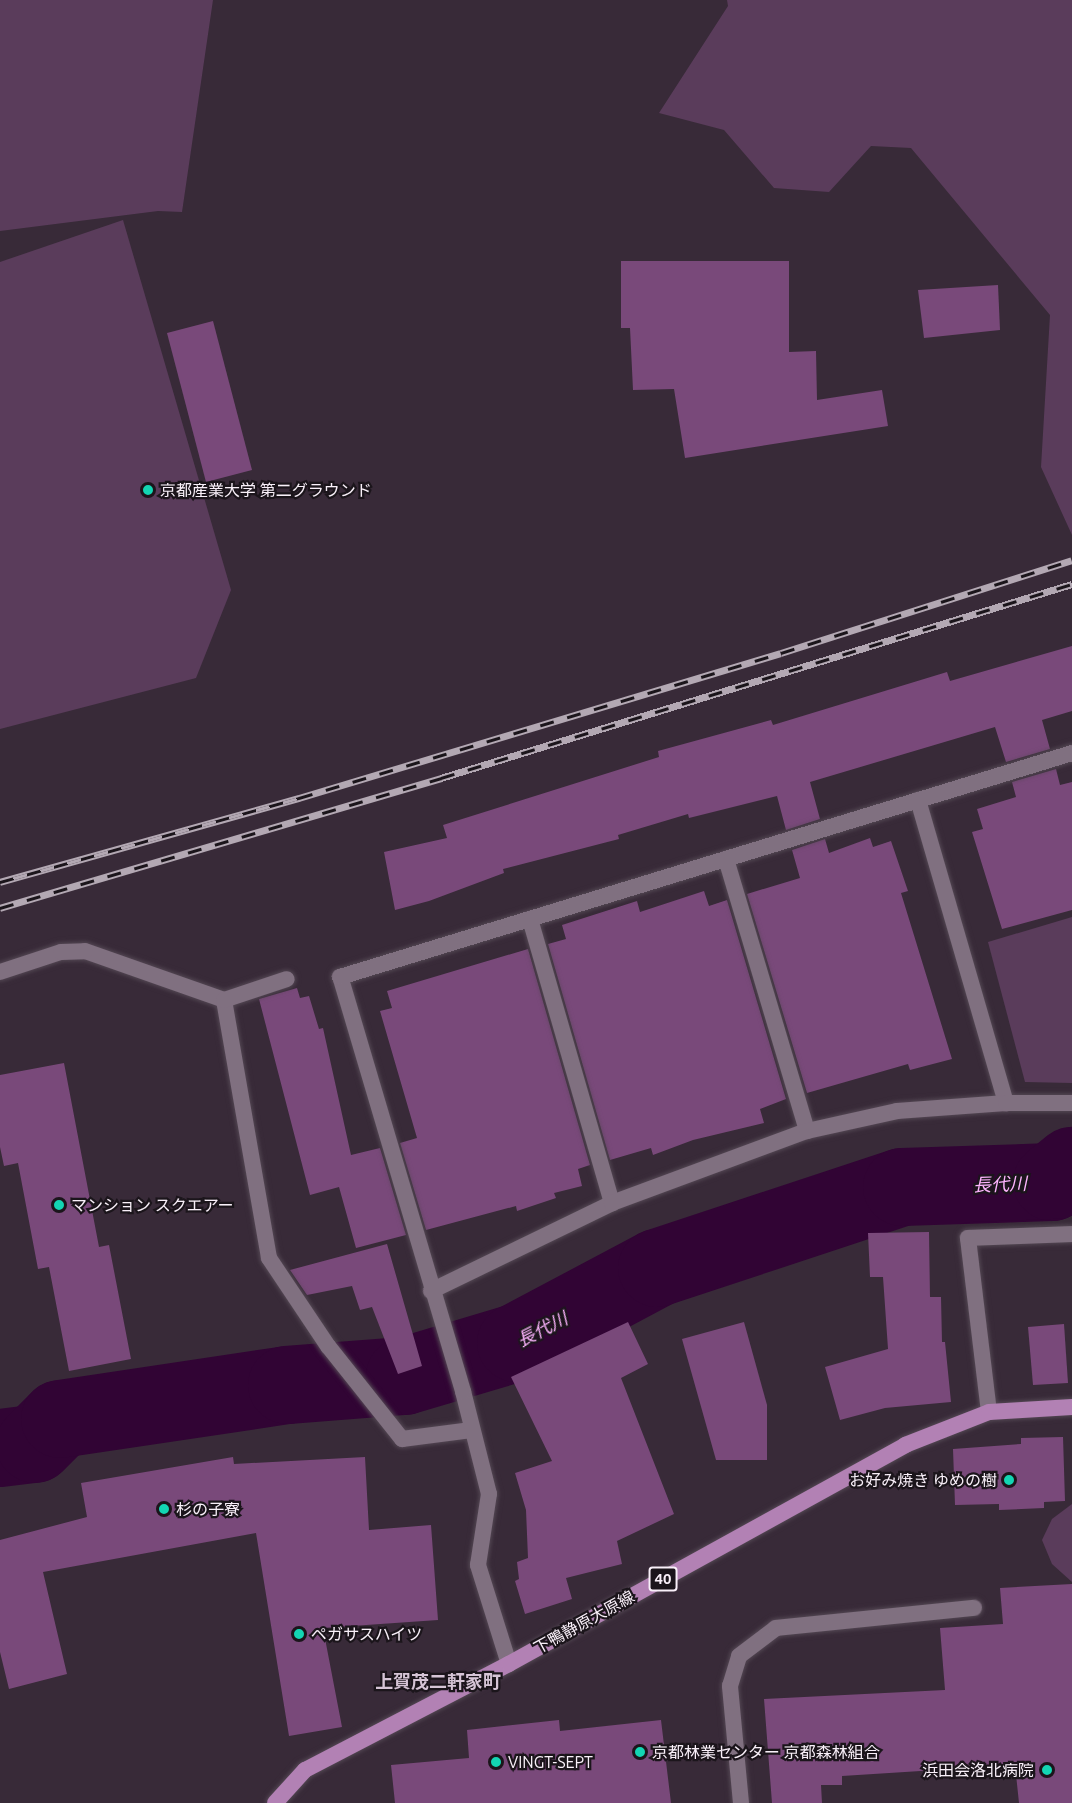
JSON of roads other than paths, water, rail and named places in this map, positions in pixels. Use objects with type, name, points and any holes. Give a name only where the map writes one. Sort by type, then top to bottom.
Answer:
[{"type":"main road","name":"下鴨静原大原線","points":[[275,1803],[305,1770],[510,1664],[905,1445],[988,1412],[1072,1407]]},
{"type":"street","points":[[510,1664],[478,1565],[489,1494],[471,1430],[463,1390],[431,1291],[340,977],[1072,753]]},
{"type":"street","points":[[918,800],[1006,1102]]},
{"type":"street","points":[[726,859],[807,1131]]},
{"type":"street","points":[[530,919],[612,1203]]},
{"type":"street","points":[[0,972],[61,952],[85,951],[224,1000],[287,979]]},
{"type":"street","points":[[224,1000],[269,1258],[334,1355],[402,1439],[471,1430]]},
{"type":"street","points":[[431,1291],[612,1203],[807,1131],[897,1111],[1006,1102],[1072,1103]]},
{"type":"street","points":[[988,1412],[968,1238],[1072,1234]]},
{"type":"street","points":[[741,1803],[730,1686],[739,1656],[776,1628],[974,1608]]},
{"type":"waterway","name":"長代川","points":[[0,1448],[35,1444],[60,1419],[287,1385],[405,1376],[516,1343],[657,1268],[902,1187],[1052,1182],[1072,1166]]},
{"type":"railway","points":[[0,882],[299,798],[781,653],[1072,560]]},
{"type":"railway","points":[[0,908],[441,778],[1072,584]]},
{"type":"place","name":"京都産業大学 第二グラウンド","points":[[148,490]]},
{"type":"place","name":"マンション スクエアー","points":[[59,1205]]},
{"type":"place","name":"お好み焼き ゆめの樹","points":[[1009,1480]]},
{"type":"place","name":"杉の子寮","points":[[164,1509]]},
{"type":"place","name":"ペガサスハイツ","points":[[299,1634]]},
{"type":"place","name":"京都林業センター 京都森林組合","points":[[640,1752]]},
{"type":"place","name":"VINGT-SEPT","points":[[496,1762]]},
{"type":"place","name":"浜田会洛北病院","points":[[1047,1770]]},
{"type":"district","name":"上賀茂二軒家町","points":[[438,1681]]}]
